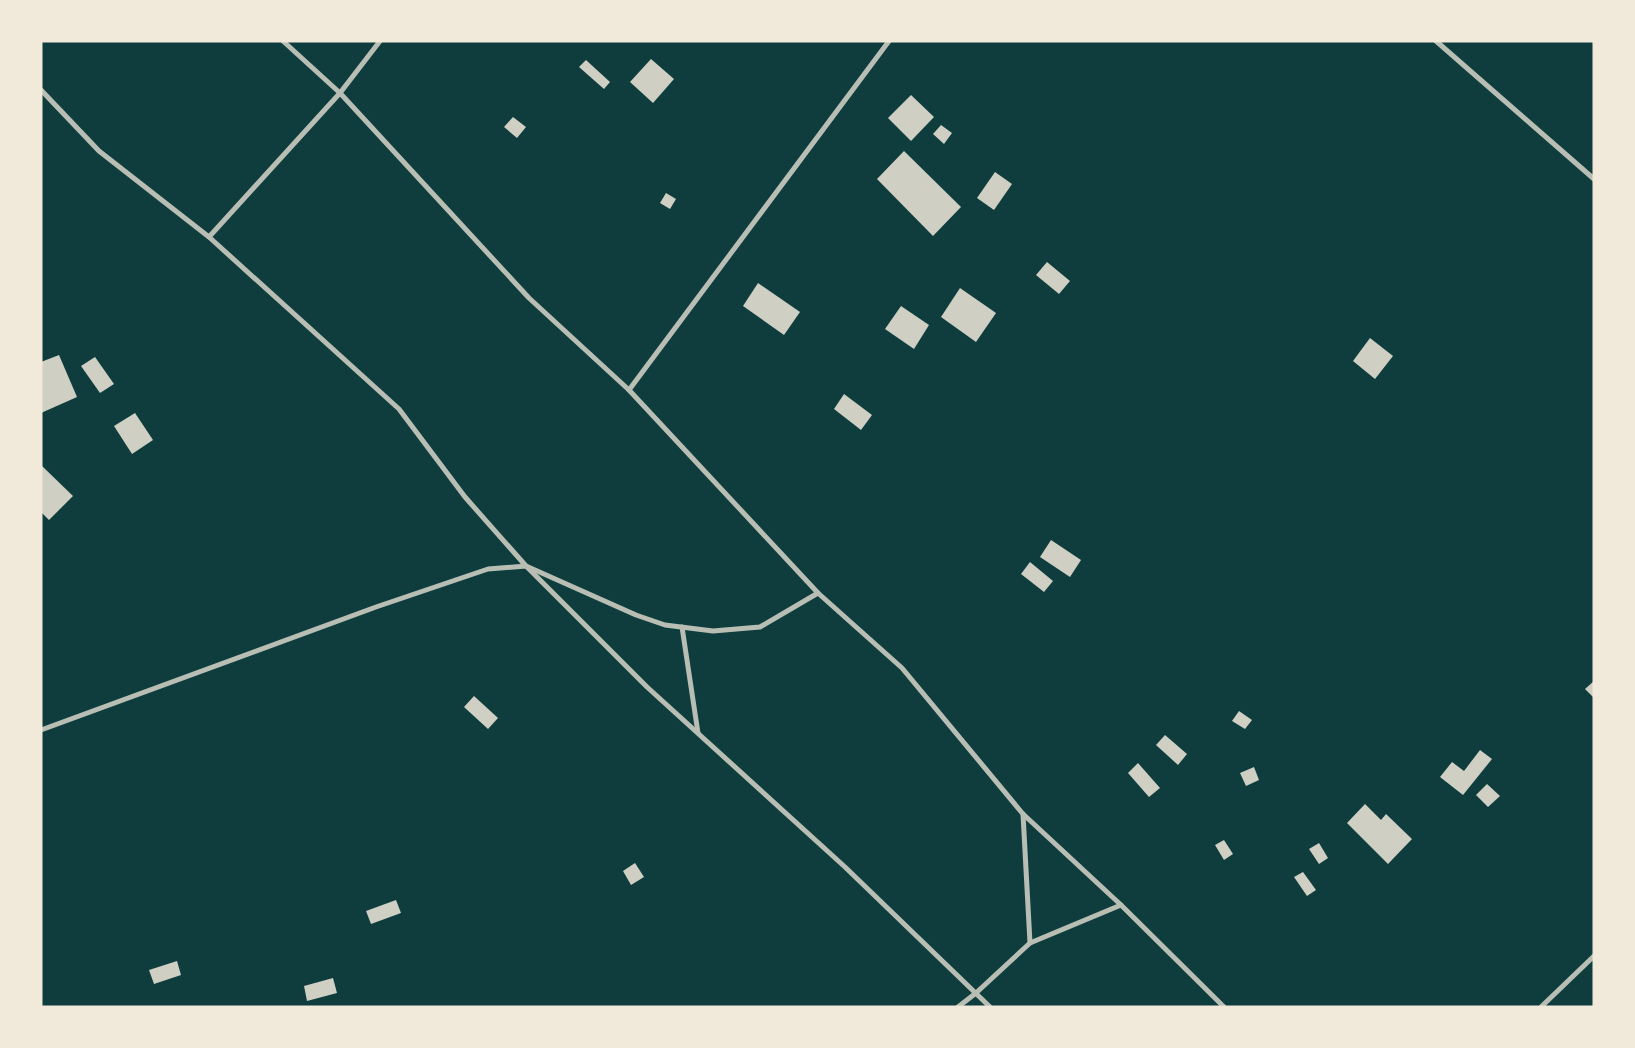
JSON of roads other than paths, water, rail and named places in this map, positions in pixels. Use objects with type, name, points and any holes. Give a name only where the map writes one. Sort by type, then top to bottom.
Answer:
[{"type":"street","points":[[282,41],[340,92],[529,298],[629,390],[818,593],[902,668],[1023,814],[1121,905],[1224,1007]]},
{"type":"street","points":[[209,237],[340,92],[380,41]]},
{"type":"street","points":[[629,390],[889,41]]},
{"type":"street","points":[[1436,41],[1594,179]]},
{"type":"street","points":[[41,90],[99,152],[209,237],[399,409],[465,496],[526,566],[647,687],[845,867],[990,1007]]},
{"type":"street","points":[[41,730],[488,569],[526,566],[636,615],[665,625],[713,631],[760,627],[818,593]]},
{"type":"street","points":[[682,627],[698,733]]},
{"type":"street","points":[[1023,814],[1030,943]]},
{"type":"street","points":[[958,1007],[1030,943],[1121,905]]},
{"type":"street","points":[[1541,1007],[1594,956]]}]
